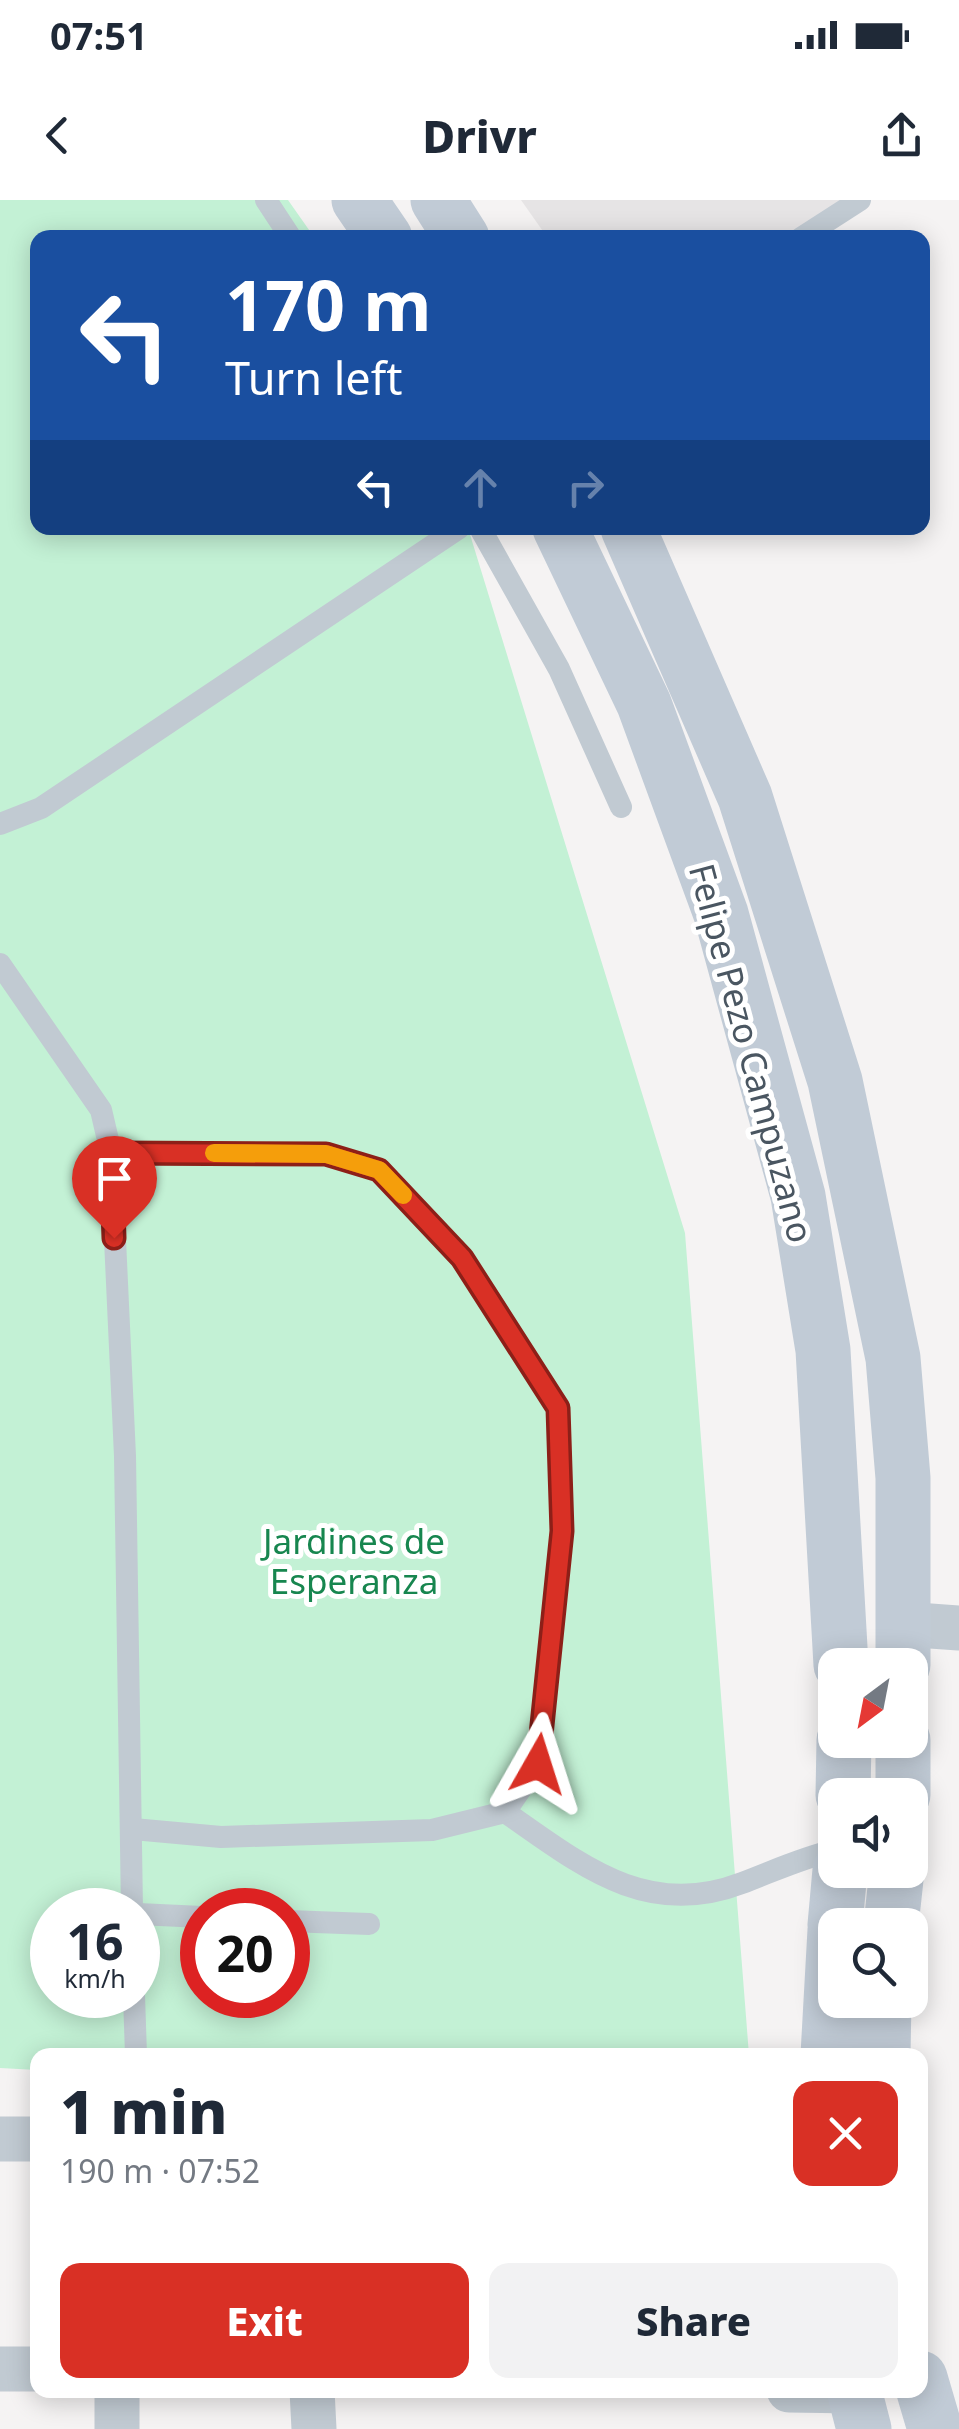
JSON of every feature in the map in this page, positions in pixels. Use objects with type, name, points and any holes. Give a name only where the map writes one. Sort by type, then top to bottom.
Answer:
[{"type":"main road","points":[[359,200],[379,230]]},
{"type":"main road","points":[[438,200],[457,230]]},
{"type":"main road","name":"Felipe Pezo Campuzano","points":[[563,535],[644,704],[721,914],[798,1196],[823,1350],[840,1648]]},
{"type":"main road","name":"Felipe Pezo Campuzano","points":[[631,535],[746,796],[835,1081],[893,1358],[903,1478],[903,1644]]},
{"type":"main road","points":[[828,2048],[830,2018]]},
{"type":"main road","points":[[883,2048],[884,2018]]},
{"type":"street","points":[[903,1644],[959,1628]]},
{"type":"street","points":[[0,2139],[30,2140]]},
{"type":"street","points":[[0,2368],[30,2369]]},
{"type":"street","points":[[116,2398],[117,2429]]},
{"type":"street","points":[[312,2398],[314,2429]]},
{"type":"street","points":[[828,2398],[857,2404]]},
{"type":"lane","points":[[266,200],[286,230]]},
{"type":"lane","points":[[813,230],[860,200]]},
{"type":"lane","points":[[0,824],[41,808],[449,535]]},
{"type":"lane","points":[[484,535],[559,669],[621,808]]},
{"type":"lane","points":[[0,964],[100,1110],[111,1153],[126,1456],[134,1888]]},
{"type":"lane","points":[[111,1153],[326,1154],[379,1170],[462,1258],[558,1408],[562,1531],[538,1764],[506,1812],[432,1830],[221,1837],[133,1829]]},
{"type":"lane","points":[[506,1812],[577,1862],[636,1892],[680,1897],[739,1884],[791,1860],[818,1854]]},
{"type":"lane","points":[[310,1922],[368,1924]]},
{"type":"lane","points":[[135,2018],[136,2048]]},
{"type":"shaded area","points":[[521,200],[851,200],[800,230],[542,230]]},
{"type":"green space","name":"Jardines de Esperanza","points":[[0,200],[288,200],[309,230],[30,230],[30,535],[470,535],[685,1233],[748,2048],[30,2048],[30,2070],[0,2068]]},
{"type":"slow traffic","points":[[214,1153],[326,1154],[379,1170],[403,1195]]},
{"type":"route","points":[[114,1238],[111,1153],[326,1154],[379,1170],[462,1258],[558,1408],[562,1531],[538,1764]]}]
